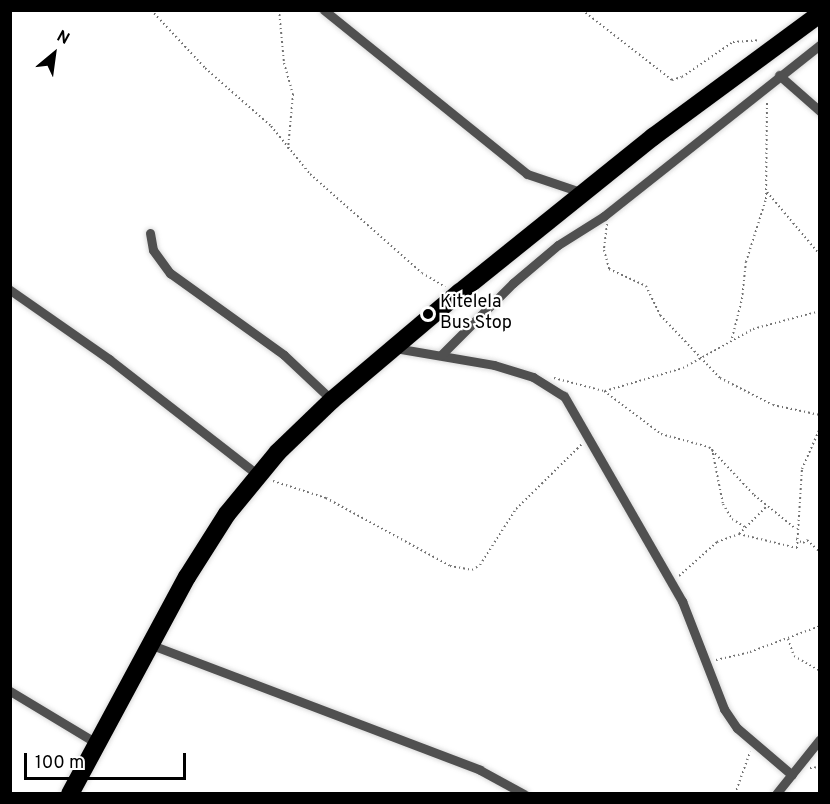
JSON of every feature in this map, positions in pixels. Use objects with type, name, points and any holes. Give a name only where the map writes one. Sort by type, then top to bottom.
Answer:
[{"type":"highway","points":[[70,794],[149,644],[222,523],[258,475],[332,399],[393,347],[583,193],[777,42],[819,14]]},
{"type":"street","points":[[324,10],[527,174],[583,193]]},
{"type":"street","points":[[441,355],[513,283],[558,245],[607,213],[819,45]]},
{"type":"street","points":[[779,75],[819,111]]},
{"type":"street","points":[[150,233],[153,250],[170,273],[284,355],[332,399]]},
{"type":"street","points":[[10,290],[110,359],[258,475]]},
{"type":"street","points":[[393,347],[441,355],[533,377],[564,396],[672,583],[724,709],[750,740],[792,775]]},
{"type":"street","points":[[149,644],[480,770],[524,794]]},
{"type":"street","points":[[10,691],[98,744]]},
{"type":"street","points":[[776,794],[819,739]]},
{"type":"path","points":[[151,10],[205,68],[271,126],[310,174],[422,273],[460,292]]},
{"type":"path","points":[[279,10],[282,54],[293,94],[288,148]]},
{"type":"path","points":[[582,10],[672,80],[682,77],[733,42],[746,38],[777,42]]},
{"type":"path","points":[[732,338],[742,299],[746,262],[761,224],[767,192],[770,136],[766,86]]},
{"type":"path","points":[[767,192],[819,255]]},
{"type":"path","points":[[607,213],[604,249],[609,269],[646,285],[660,315],[700,357],[735,388],[773,405],[819,416]]},
{"type":"path","points":[[604,391],[683,369],[732,338],[819,310]]},
{"type":"path","points":[[533,377],[574,381],[604,391],[661,434],[711,449],[767,506],[796,530]]},
{"type":"path","points":[[740,534],[796,548],[796,530],[802,504],[802,469],[819,428]]},
{"type":"path","points":[[258,475],[326,498],[366,516],[443,562],[472,570],[480,566],[516,509],[588,437]]},
{"type":"path","points":[[711,449],[723,504],[732,519],[745,528]]},
{"type":"path","points":[[672,583],[717,542],[740,534],[767,506]]},
{"type":"path","points":[[796,539],[802,543],[807,540],[819,552]]},
{"type":"path","points":[[704,662],[741,655],[819,626]]},
{"type":"path","points":[[787,638],[794,656],[819,671]]},
{"type":"path","points":[[735,794],[750,755],[750,740]]},
{"type":"place","name":"Kitelela Bus Stop","points":[[428,314]]}]
